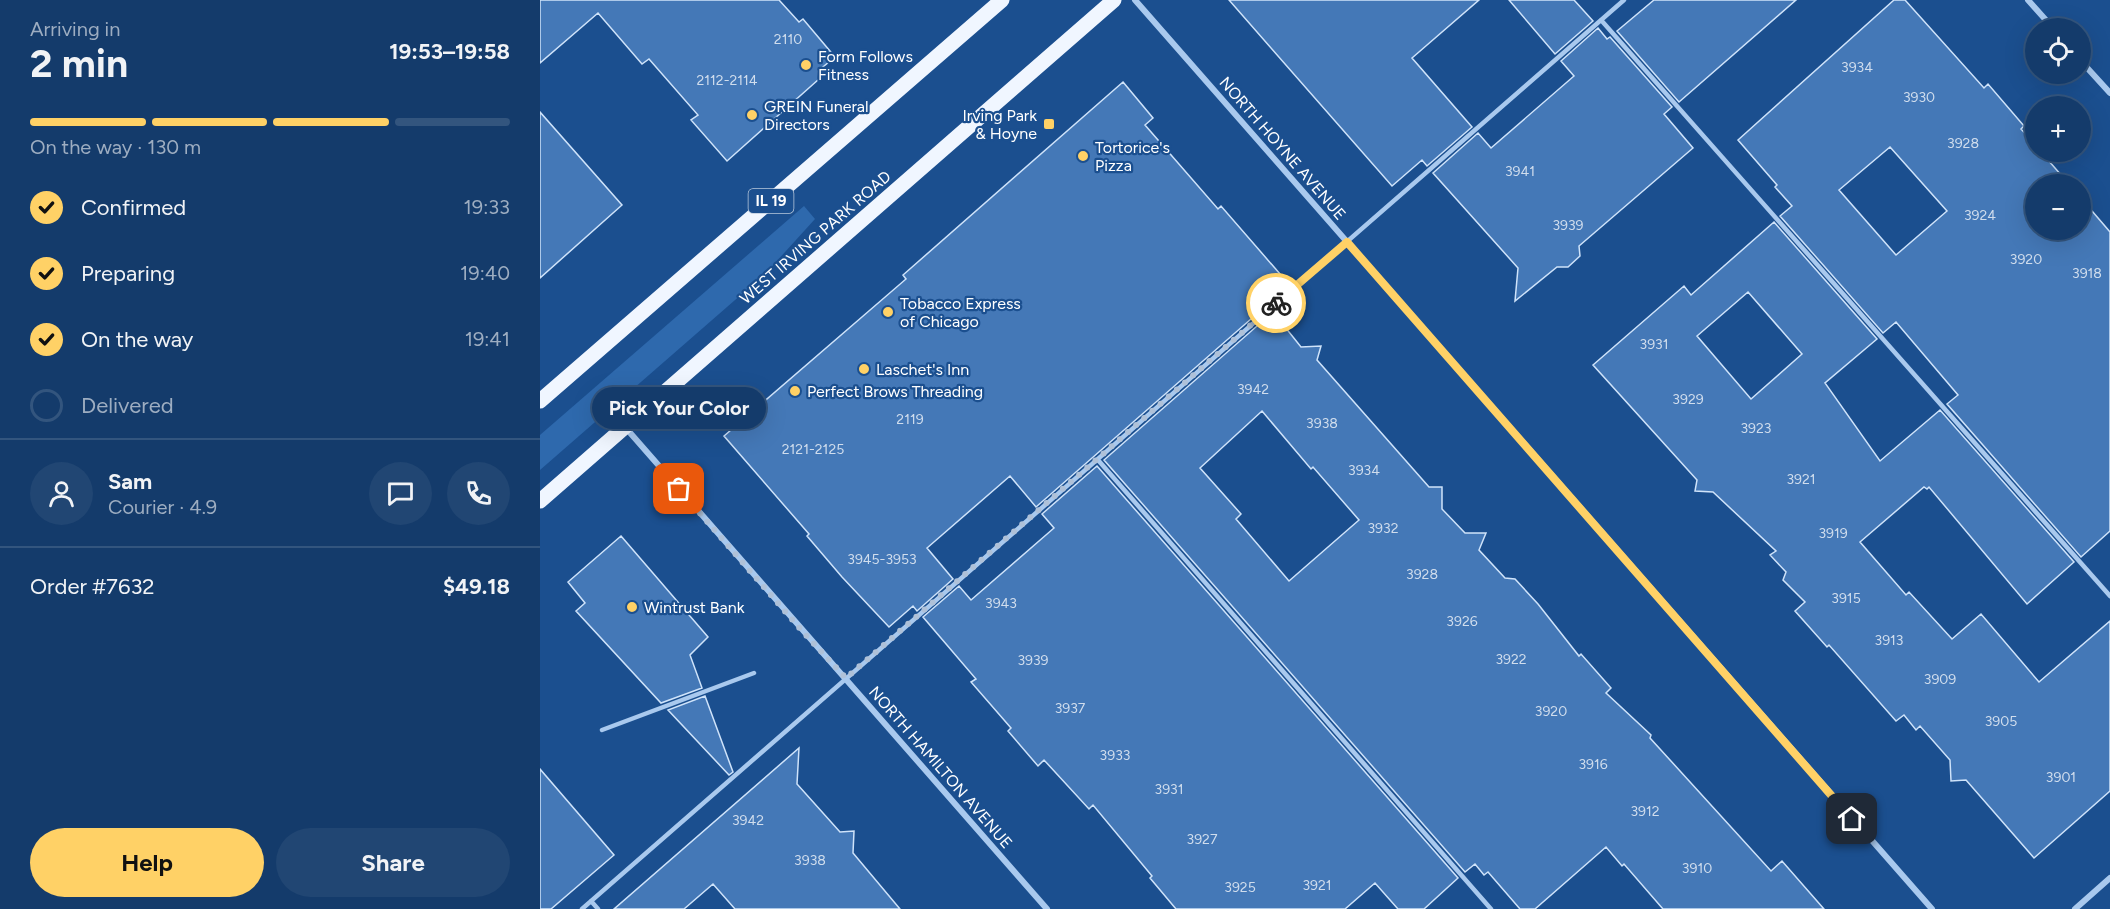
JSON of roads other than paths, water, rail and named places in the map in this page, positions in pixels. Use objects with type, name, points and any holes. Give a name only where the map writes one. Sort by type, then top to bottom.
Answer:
[{"type":"main road","name":"IL 19","points":[[540,401],[1002,0]]},
{"type":"main road","name":"WEST IRVING PARK ROAD","points":[[540,501],[1114,0]]},
{"type":"street","name":"NORTH HOYNE AVENUE","points":[[1136,0],[1932,909]]},
{"type":"street","points":[[2028,0],[2044,18]]},
{"type":"street","points":[[2091,72],[2110,93]]},
{"type":"street","name":"NORTH HAMILTON AVENUE","points":[[625,427],[1047,909]]},
{"type":"street","points":[[2074,909],[2110,878]]},
{"type":"lane","points":[[582,909],[1624,0]]},
{"type":"lane","points":[[1601,20],[2110,596]]},
{"type":"lane","points":[[1098,460],[1491,909]]},
{"type":"lane","points":[[602,730],[754,673]]},
{"type":"lane","points":[[591,901],[598,909]]},
{"type":"place","name":"Form Follows Fitness","points":[[806,65]]},
{"type":"place","name":"GREIN Funeral Directors","points":[[752,115]]},
{"type":"place","name":"Irving Park & Hoyne","points":[[1049,124]]},
{"type":"place","name":"Tortorice's Pizza","points":[[1083,156]]},
{"type":"place","name":"Tobacco Express of Chicago","points":[[888,312]]},
{"type":"place","name":"Laschet's Inn","points":[[864,369]]},
{"type":"place","name":"Perfect Brows Threading","points":[[795,391]]},
{"type":"place","name":"Pick Your Color","points":[[679,489]]},
{"type":"place","name":"Wintrust Bank","points":[[632,607]]}]
